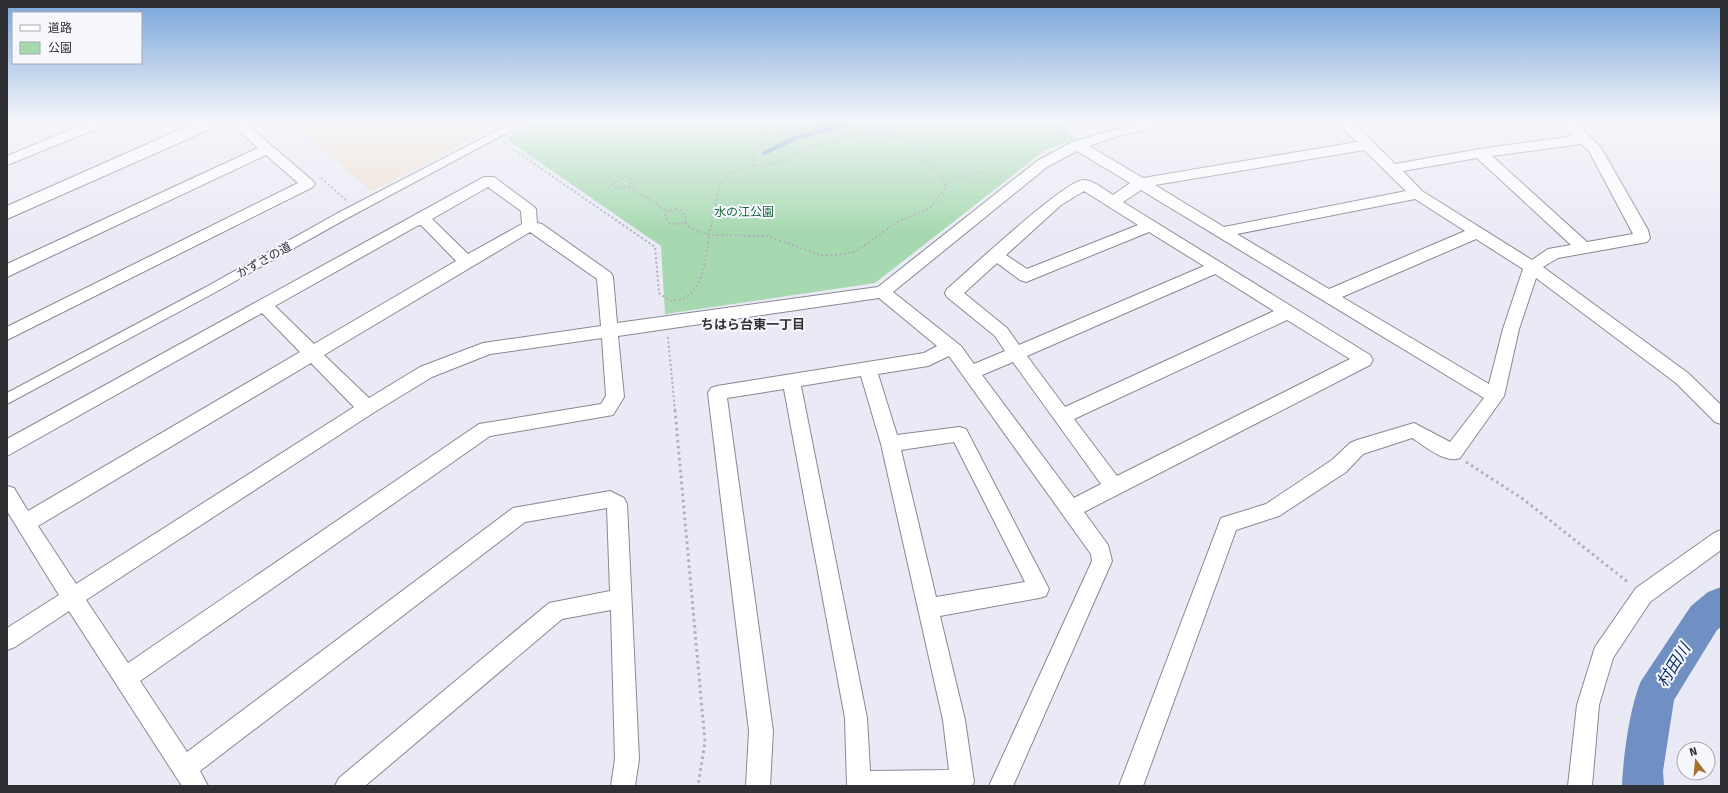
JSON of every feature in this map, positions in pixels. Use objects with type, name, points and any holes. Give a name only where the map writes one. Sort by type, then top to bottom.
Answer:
[{"type":"street","points":[[7,213],[128,159]]},
{"type":"street","points":[[7,271],[246,159]]},
{"type":"street","points":[[7,334],[308,184],[279,159]]},
{"type":"street","name":"かずさの道","points":[[7,399],[210,290],[340,217],[450,159]]},
{"type":"street","points":[[7,640],[367,408],[426,372],[489,348],[882,292],[1042,164],[1051,159]]},
{"type":"street","points":[[1101,159],[1495,396]]},
{"type":"street","points":[[1113,202],[1140,182],[1280,159]]},
{"type":"street","points":[[1381,159],[1417,194],[1532,267],[1682,378],[1721,417]]},
{"type":"street","points":[[1391,168],[1444,159]]},
{"type":"street","points":[[1487,159],[1584,248]]},
{"type":"street","points":[[1131,786],[1228,524],[1272,510],[1339,466],[1357,448],[1371,443],[1414,430],[1453,453],[1495,396],[1511,329],[1532,267],[1554,253],[1642,238],[1640,230],[1601,159]]},
{"type":"street","points":[[7,448],[490,180],[528,209],[530,227]]},
{"type":"street","points":[[1071,509],[1364,360],[1084,184],[1056,202],[953,293],[1001,332],[1114,487]]},
{"type":"street","points":[[1223,232],[1417,194]]},
{"type":"street","points":[[420,219],[425,220],[466,262]]},
{"type":"street","points":[[996,255],[1026,276],[1151,225]]},
{"type":"street","points":[[25,523],[523,229],[530,227],[537,228],[605,277],[615,398],[607,410],[486,429],[125,678]]},
{"type":"street","points":[[1328,296],[1477,232]]},
{"type":"street","points":[[971,372],[1217,267]]},
{"type":"street","points":[[882,292],[950,347],[971,372],[1101,550],[1102,561],[1001,786]]},
{"type":"street","points":[[264,305],[367,408]]},
{"type":"street","points":[[1062,417],[1288,312]]},
{"type":"street","points":[[758,786],[761,731],[717,393],[928,360],[950,347]]},
{"type":"street","points":[[791,381],[856,718],[858,782],[962,782],[954,720],[890,444],[868,369]]},
{"type":"street","points":[[890,444],[959,434],[1039,589],[928,608]]},
{"type":"street","points":[[7,494],[72,597],[196,786]]},
{"type":"street","points":[[184,768],[520,514],[610,499],[618,504],[628,759],[622,786]]},
{"type":"street","points":[[1580,786],[1588,705],[1603,654],[1643,595],[1721,539]]},
{"type":"street","points":[[347,786],[557,610],[621,599]]},
{"type":"path","points":[[527,159],[655,247],[658,293],[670,301],[684,299],[700,280],[705,268],[709,235],[719,187],[726,177],[737,170],[777,163],[789,159]]},
{"type":"path","points":[[754,159],[755,166]]},
{"type":"path","points":[[667,211],[665,216],[670,224],[685,223],[692,228],[709,235],[767,236],[820,255],[837,255],[855,252],[899,221],[930,208],[939,198],[945,188],[944,180],[938,170],[920,159]]},
{"type":"path","points":[[945,184],[963,174],[975,171],[996,173],[1016,185]]},
{"type":"path","points":[[629,186],[632,184],[632,181],[626,176],[611,185],[618,188],[629,186],[667,211],[675,209],[681,210],[687,219],[685,223]]},
{"type":"path","points":[[667,322],[705,742],[698,786]]},
{"type":"path","points":[[1453,453],[1523,499],[1557,524],[1643,595]]},
{"type":"shaded area","points":[[334,159],[434,159],[372,191]]},
{"type":"green space","name":"水の江公園","points":[[535,159],[1034,159],[875,283],[665,314],[661,246]]},
{"type":"waterway","name":"村田川","points":[[1643,786],[1643,771],[1655,694],[1704,618],[1721,604]]},
{"type":"district","name":"ちはら台東一丁目","points":[[753,324]]}]
